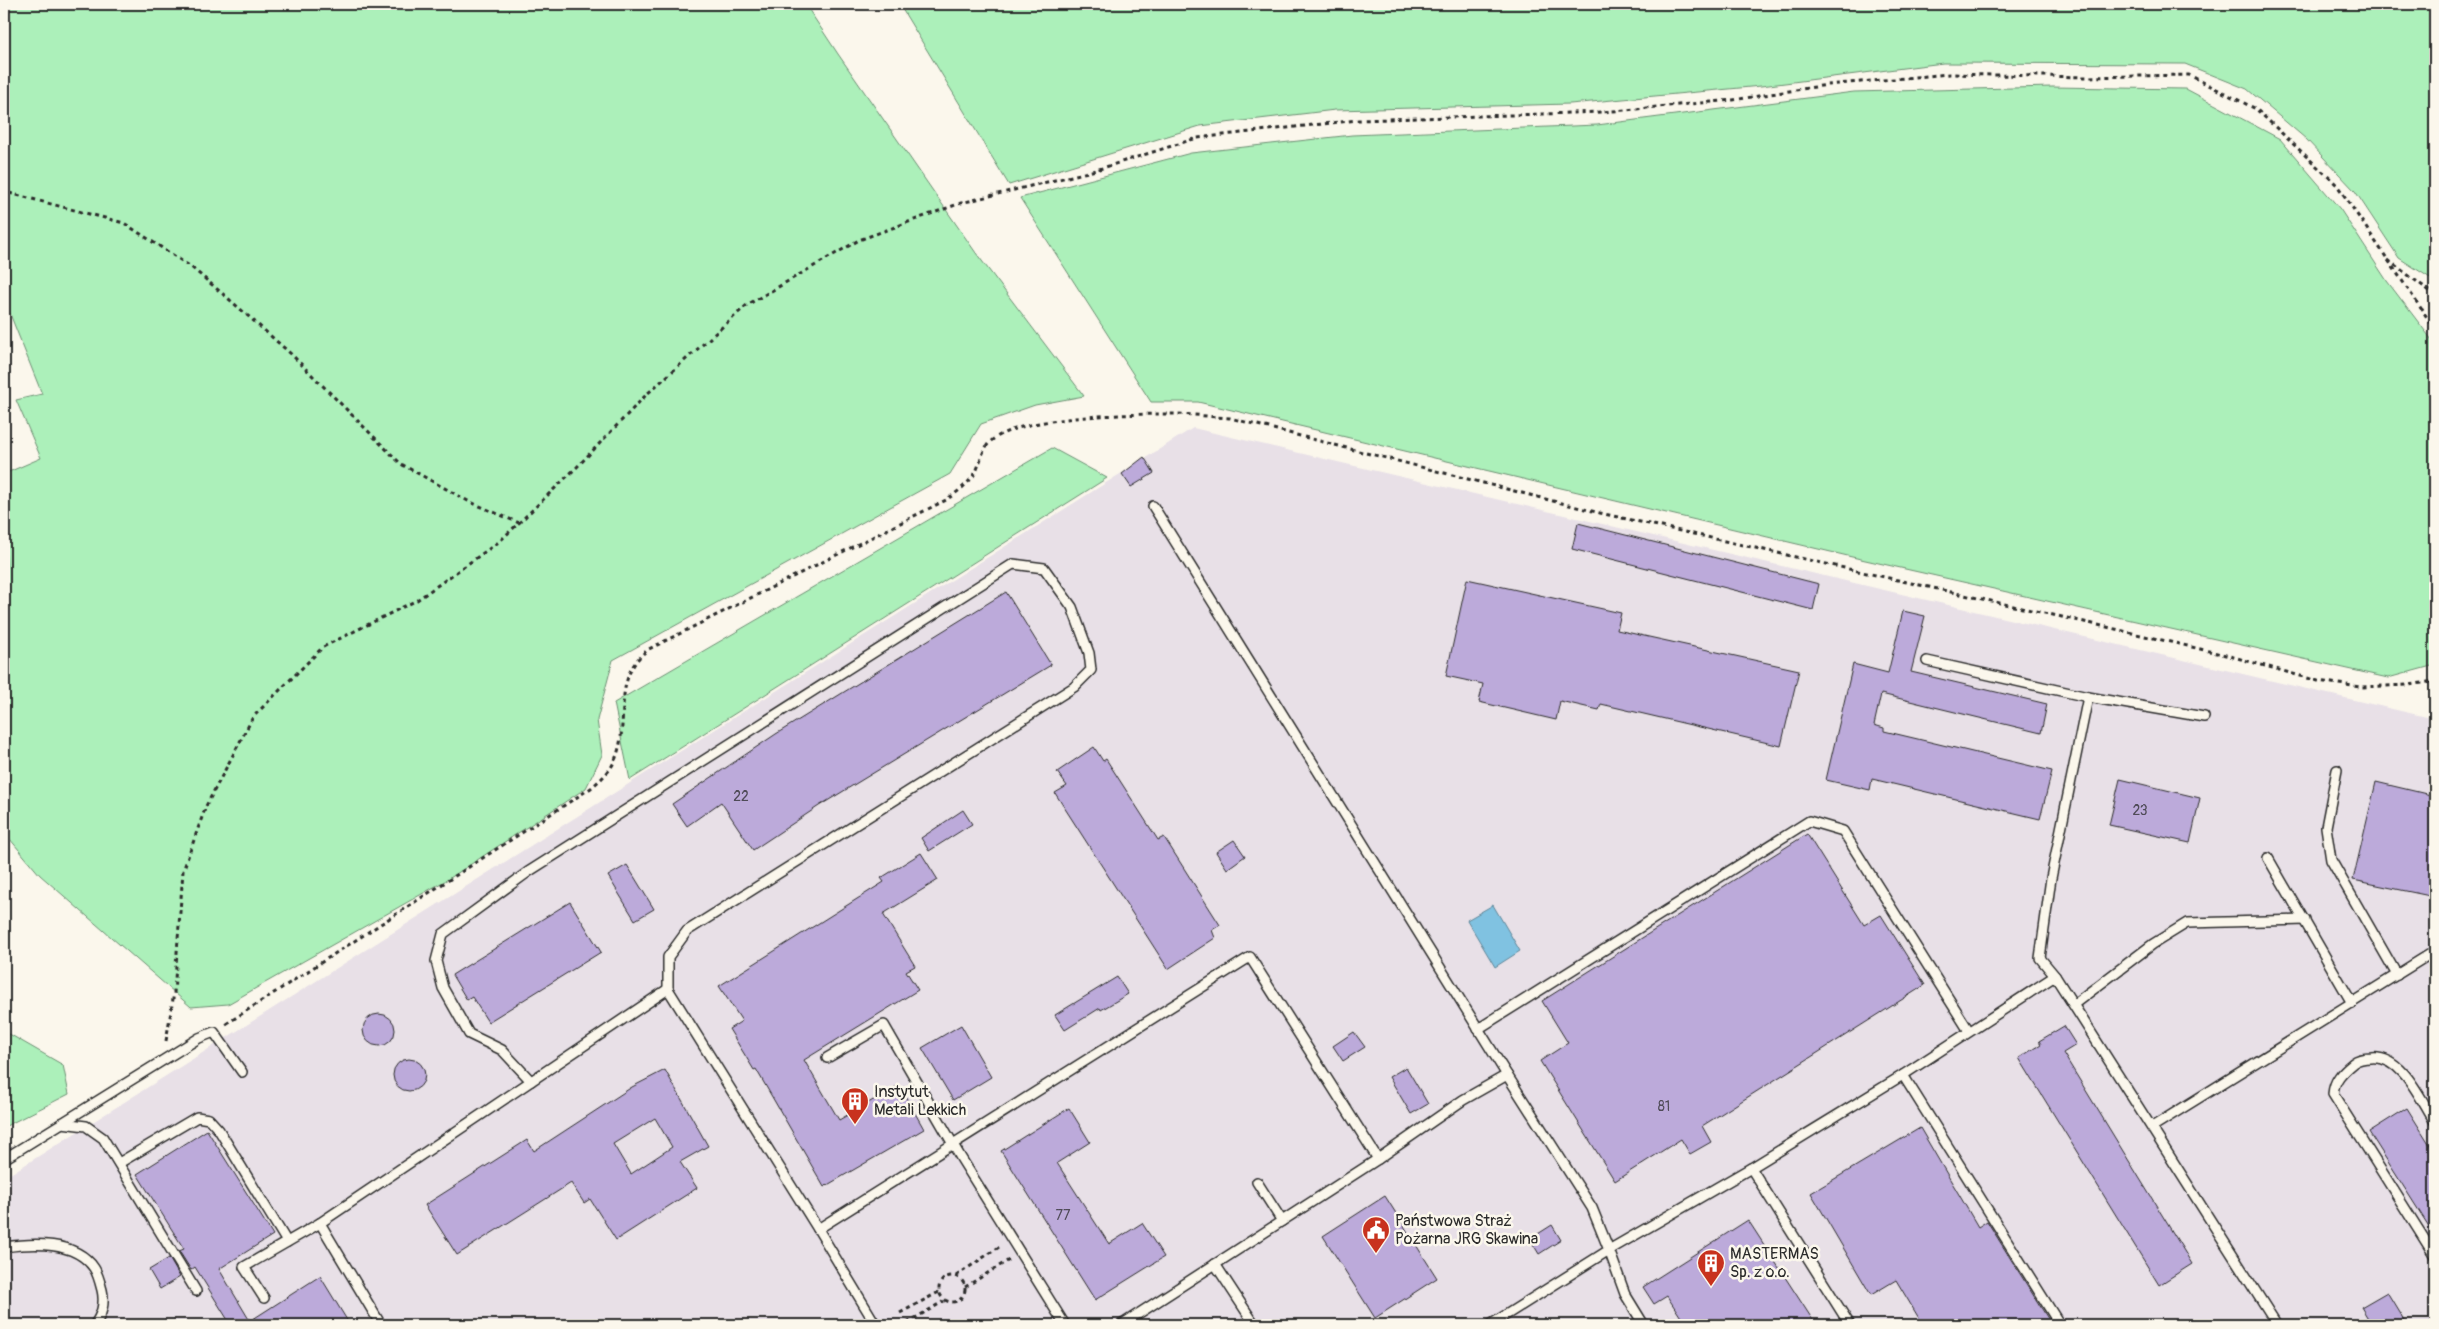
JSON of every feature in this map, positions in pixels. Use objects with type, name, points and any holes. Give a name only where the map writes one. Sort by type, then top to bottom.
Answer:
[{"type":"lane","points":[[1153,506],[1478,1029],[1592,1208],[1625,1294],[1644,1325]]},
{"type":"lane","points":[[531,1081],[502,1050],[469,1034],[443,988],[436,962],[443,934],[528,872],[1013,564],[1044,568],[1072,607],[1089,653],[1091,670],[1074,687],[687,931],[668,957],[668,988],[876,1325]]},
{"type":"lane","points":[[1927,662],[2088,697],[2204,717]]},
{"type":"lane","points":[[2088,697],[2051,878],[2040,958],[2074,1004],[2277,1325]]},
{"type":"lane","points":[[2337,770],[2326,827],[2331,860],[2397,975]]},
{"type":"lane","points":[[1478,1029],[1809,821],[1843,831],[1969,1031]]},
{"type":"lane","points":[[2268,858],[2352,1003]]},
{"type":"lane","points":[[2074,1004],[2153,944],[2187,923],[2305,920]]},
{"type":"lane","points":[[2152,1128],[2435,951]]},
{"type":"lane","points":[[818,1230],[1250,957],[1378,1159]]},
{"type":"lane","points":[[1490,1325],[1609,1250],[1751,1168],[1903,1075],[2055,976]]},
{"type":"lane","points":[[264,1298],[244,1267],[320,1223],[668,988]]},
{"type":"lane","points":[[827,1058],[884,1025],[953,1146],[1065,1325]]},
{"type":"lane","points":[[4,1160],[163,1061],[214,1032],[242,1072]]},
{"type":"lane","points":[[2435,1122],[2402,1070],[2387,1059],[2377,1057],[2356,1061],[2338,1078],[2334,1086],[2333,1094],[2435,1256]]},
{"type":"lane","points":[[1121,1325],[1378,1159],[1463,1100],[1507,1075]]},
{"type":"lane","points":[[1903,1075],[2060,1325]]},
{"type":"lane","points":[[119,1163],[197,1117],[209,1118],[220,1130],[287,1242]]},
{"type":"lane","points":[[62,1123],[86,1126],[103,1138],[196,1291]]},
{"type":"lane","points":[[1751,1168],[1850,1325]]},
{"type":"lane","points":[[1257,1182],[1282,1221]]},
{"type":"lane","points":[[320,1223],[381,1325]]},
{"type":"lane","points":[[4,1247],[34,1244],[58,1246],[78,1254],[93,1267],[103,1294],[101,1317],[94,1325]]},
{"type":"lane","points":[[1215,1264],[1255,1325]]},
{"type":"path","points":[[163,1061],[174,993],[184,871],[206,806],[253,717],[323,647],[417,600],[500,541],[577,467],[646,394],[747,305],[859,240],[962,204],[1096,170],[1197,138],[1358,120],[1603,112],[1733,100],[1827,86],[1950,74],[2086,77],[2189,75],[2256,108],[2337,185],[2435,329]]},
{"type":"path","points":[[4,183],[9,193]]},
{"type":"path","points":[[4,196],[9,193],[124,223],[191,267],[244,312],[298,360],[400,464],[468,501],[519,523]]},
{"type":"path","points":[[2385,258],[2435,295]]},
{"type":"path","points":[[214,1032],[591,788],[606,775],[614,762],[620,743],[621,705],[628,675],[638,657],[643,653],[946,500],[974,475],[983,452],[991,441],[1004,433],[1040,422],[1080,418],[1174,414],[1230,418],[1600,514],[2121,630],[2230,656],[2318,682],[2360,687],[2409,685],[2435,681]]},
{"type":"path","points":[[944,1301],[939,1292],[939,1285],[943,1279],[956,1276],[1011,1239]]},
{"type":"path","points":[[965,1288],[1020,1253]]},
{"type":"path","points":[[907,1324],[944,1301],[956,1302],[962,1299],[965,1288],[962,1281],[956,1276]]},
{"type":"path","points":[[900,1313],[939,1292]]},
{"type":"shaded area","points":[[1193,428],[2435,719],[2435,1325],[4,1325],[4,1178]]},
{"type":"green space","points":[[4,4],[805,4],[976,253],[1084,396],[1035,405],[981,424],[950,474],[613,660],[597,720],[602,755],[586,788],[450,878],[228,1004],[191,1007],[40,875],[4,832],[4,568],[7,568],[4,539],[4,474],[41,458],[16,400],[42,394],[4,299]]},
{"type":"green space","points":[[899,4],[2435,4],[2435,281],[2399,258],[2355,191],[2306,139],[2247,89],[2185,64],[1943,63],[1761,86],[1570,104],[1335,110],[1200,126],[1009,185]]},
{"type":"green space","points":[[2052,87],[2186,89],[2280,139],[2340,209],[2387,281],[2435,344],[2435,665],[2388,678],[1852,557],[1198,402],[1151,402],[1020,198],[1191,153],[1352,135],[1597,125],[1854,92]]},
{"type":"green space","points":[[1052,448],[1107,478],[630,780],[614,703]]},
{"type":"green space","points":[[4,1031],[63,1065],[69,1094],[4,1127]]},
{"type":"water","points":[[1493,905],[1520,951],[1495,967],[1467,920]]},
{"type":"building","points":[[1144,457],[1154,473],[1131,487],[1122,474]]},
{"type":"building","points":[[1578,523],[1819,584],[1813,610],[1572,549]]},
{"type":"building","points":[[1467,579],[1621,613],[1617,630],[1799,670],[1781,746],[1601,704],[1599,710],[1560,701],[1556,720],[1479,702],[1483,684],[1446,676]]},
{"type":"building","points":[[1006,592],[1051,665],[819,806],[753,850],[721,802],[687,826],[672,804],[776,734]]},
{"type":"building","points":[[1903,611],[1925,616],[1911,672],[2047,704],[2041,733],[1881,694],[1874,725],[1884,728],[1884,731],[2052,771],[2040,819],[1872,779],[1870,790],[1826,780],[1853,664],[1888,673]]},
{"type":"building","points":[[1094,747],[1103,761],[1106,759],[1158,840],[1164,837],[1220,925],[1212,930],[1215,938],[1168,969],[1055,793],[1067,786],[1057,772]]},
{"type":"building","points":[[2120,779],[2200,798],[2190,843],[2109,825]]},
{"type":"building","points":[[2376,782],[2435,796],[2435,897],[2353,880]]},
{"type":"building","points":[[963,810],[972,824],[929,851],[921,838]]},
{"type":"building","points":[[1807,834],[1864,925],[1881,915],[1925,985],[1702,1126],[1711,1142],[1690,1154],[1681,1139],[1615,1181],[1540,1061],[1568,1043],[1542,1001]]},
{"type":"building","points":[[1234,840],[1245,856],[1227,869],[1216,852]]},
{"type":"building","points":[[921,853],[938,880],[883,914],[915,966],[906,971],[918,990],[804,1060],[839,1120],[899,1085],[924,1129],[824,1187],[756,1069],[754,1070],[729,1029],[742,1021],[719,986],[884,882],[881,878]]},
{"type":"building","points":[[627,865],[654,909],[635,920],[608,876]]},
{"type":"building","points":[[570,902],[601,952],[488,1022],[472,997],[467,1000],[452,975]]},
{"type":"building","points":[[1117,977],[1128,994],[1101,1010],[1100,1008],[1065,1030],[1055,1015]]},
{"type":"building","points":[[379,1014],[385,1015],[390,1019],[394,1024],[394,1036],[390,1041],[385,1045],[379,1046],[373,1045],[368,1041],[364,1036],[363,1030],[364,1024],[368,1019],[373,1015]]},
{"type":"building","points":[[961,1025],[991,1077],[953,1100],[922,1048]]},
{"type":"building","points":[[2064,1026],[2076,1045],[2063,1053],[2192,1264],[2159,1285],[2019,1058],[2041,1044],[2039,1041]]},
{"type":"building","points":[[1354,1032],[1365,1047],[1343,1061],[1333,1046]]},
{"type":"building","points":[[409,1059],[415,1060],[420,1064],[424,1069],[424,1081],[420,1086],[415,1090],[409,1091],[403,1090],[398,1086],[394,1081],[393,1075],[394,1069],[398,1064],[403,1060]]},
{"type":"building","points":[[1406,1067],[1428,1104],[1411,1114],[1389,1077]]},
{"type":"building","points":[[665,1070],[708,1146],[680,1162],[697,1188],[616,1240],[590,1199],[584,1203],[571,1183],[457,1255],[425,1205],[527,1140],[534,1151],[632,1087]],"holes":[[[655,1118],[672,1147],[631,1174],[613,1144]]]},
{"type":"building","points":[[1069,1108],[1090,1142],[1057,1163],[1109,1244],[1142,1223],[1164,1257],[1095,1300],[1001,1151]]},
{"type":"building","points":[[2407,1108],[2435,1153],[2435,1236],[2369,1132]]},
{"type":"building","points":[[1920,1128],[1978,1227],[1987,1221],[2052,1325],[1923,1325],[1896,1280],[1871,1295],[1811,1193]]},
{"type":"building","points":[[207,1130],[273,1235],[219,1269],[250,1321],[320,1276],[350,1325],[231,1325],[195,1267],[191,1270],[179,1251],[184,1249],[137,1174]]},
{"type":"building","name":"Państwowa Straż Pożarna JRG Skawina","points":[[1385,1196],[1437,1278],[1375,1318],[1323,1236]]},
{"type":"building","name":"MASTERMAS Sp. z o.o.","points":[[1748,1220],[1816,1325],[1686,1325],[1667,1296],[1654,1304],[1643,1287]]},
{"type":"building","points":[[1552,1225],[1561,1240],[1539,1254],[1530,1239]]},
{"type":"building","points":[[169,1258],[180,1277],[160,1289],[149,1270]]},
{"type":"building","points":[[2387,1292],[2407,1325],[2372,1325],[2361,1307]]},
{"type":"place","name":"Instytut Metali Lekkich","points":[[855,1125]]},
{"type":"place","name":"Państwowa Straż Pożarna JRG Skawina","points":[[1376,1254]]},
{"type":"place","name":"MASTERMAS Sp. z o.o.","points":[[1711,1287]]}]
